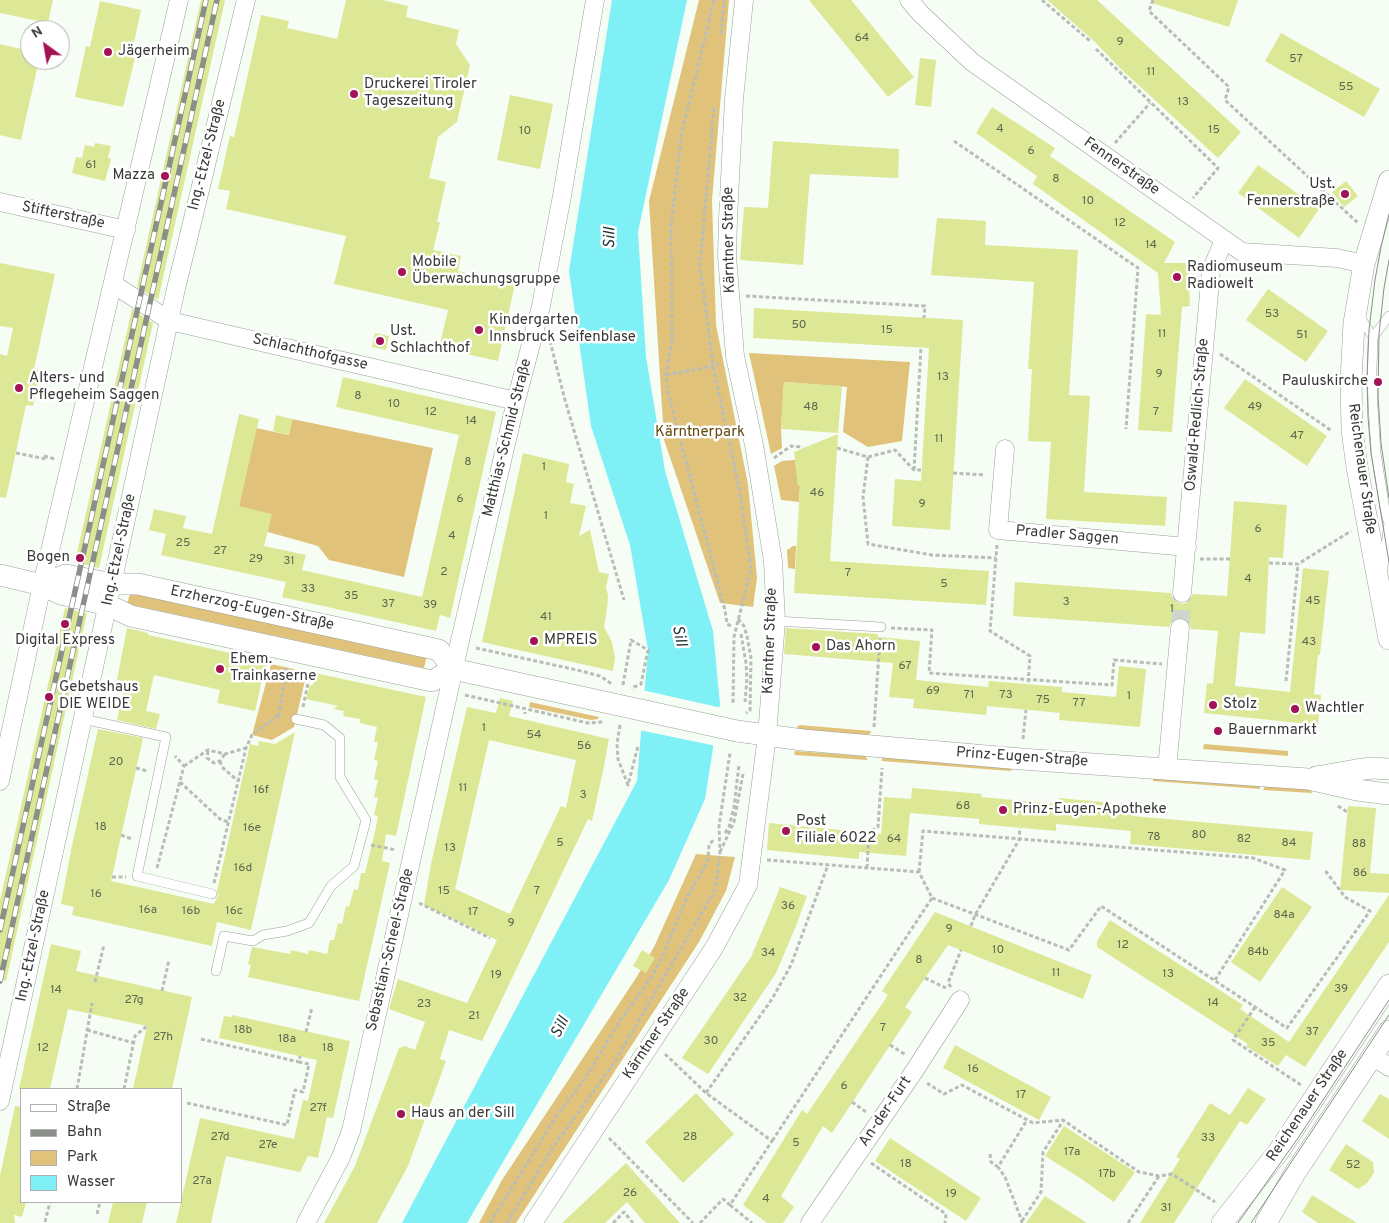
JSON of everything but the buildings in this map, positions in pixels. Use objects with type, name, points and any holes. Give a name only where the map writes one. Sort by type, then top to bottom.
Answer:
[{"type":"street","points":[[0,781],[42,585],[179,0]]},
{"type":"street","name":"Ing.-Etzel-Straße","points":[[0,1101],[170,321],[246,0]]},
{"type":"street","name":"Matthias-Schmid-Straße","points":[[453,669],[516,401],[541,306],[563,193],[595,0]]},
{"type":"street","name":"Kärntner Straße","points":[[533,1223],[714,948],[748,885],[767,736],[776,621],[773,561],[754,445],[735,356],[727,256],[734,99],[744,0]]},
{"type":"street","name":"Fennerstraße","points":[[910,0],[920,13],[972,62],[1242,252],[1337,258],[1364,264]]},
{"type":"street","name":"Reichenauer Straße","points":[[1389,182],[1364,264],[1353,331],[1351,380],[1352,430],[1357,467],[1389,639]]},
{"type":"street","name":"Stifterstraße","points":[[0,202],[126,230]]},
{"type":"street","name":"Oswald-Redlich-Straße","points":[[1182,593],[1211,271],[1224,240]]},
{"type":"street","name":"Schlachthofgasse","points":[[113,284],[170,321],[516,401]]},
{"type":"street","name":"Pradler Saggen","points":[[1005,449],[998,530],[1186,553]]},
{"type":"street","points":[[0,575],[42,585],[61,594],[108,605],[130,616],[432,682],[453,669],[617,704]]},
{"type":"street","name":"Erzherzog-Eugen-Straße","points":[[42,585],[66,575],[113,584],[138,584],[439,650],[453,669]]},
{"type":"street","points":[[1167,769],[1180,628]]},
{"type":"street","name":"Sebastian-Scheel-Straße","points":[[306,1223],[341,1157],[351,1131],[453,669]]},
{"type":"street","name":"Prinz-Eugen-Straße","points":[[617,704],[767,736],[1021,759],[1308,778],[1358,790],[1389,794]]},
{"type":"street","name":"Prinz-Eugen-Straße","points":[[1308,778],[1372,768],[1389,768]]},
{"type":"street","name":"Reichenauer Straße","points":[[1227,1216],[1279,1151],[1389,985]]},
{"type":"street","name":"An-der-Furt","points":[[810,1223],[908,1080],[960,1000]]},
{"type":"street","name":"Reichenauer Straße","points":[[1266,1223],[1295,1173],[1381,1062],[1389,1031]]},
{"type":"lane","points":[[1356,311],[1373,337],[1374,429],[1380,478],[1389,524],[1380,593]]},
{"type":"lane","points":[[1373,337],[1389,316]]},
{"type":"lane","points":[[776,621],[881,627]]},
{"type":"lane","points":[[83,719],[166,736],[137,876],[212,894]]},
{"type":"lane","points":[[216,971],[224,936],[253,941],[263,935],[287,931],[309,923],[331,886],[354,866],[366,820],[340,778],[340,738],[324,725],[298,720]]},
{"type":"path","points":[[714,0],[682,131],[671,225],[672,342],[666,375],[668,393],[723,600],[727,624],[731,626]]},
{"type":"path","points":[[1042,0],[1090,41]]},
{"type":"path","points":[[1152,0],[1149,11],[1229,87],[1225,100],[1365,230],[1373,232]]},
{"type":"path","points":[[1044,9],[1048,5]]},
{"type":"path","points":[[1096,49],[1218,168],[1182,210]]},
{"type":"path","points":[[1104,155],[1150,103]]},
{"type":"path","points":[[954,141],[1138,268],[1126,430]]},
{"type":"path","points":[[740,298],[746,296],[925,306],[924,318]]},
{"type":"path","points":[[541,306],[565,400],[624,600]]},
{"type":"path","points":[[1205,340],[1212,348],[1335,432],[1338,432]]},
{"type":"path","points":[[914,470],[921,348]]},
{"type":"path","points":[[666,375],[720,363]]},
{"type":"path","points":[[772,459],[791,446],[803,447]]},
{"type":"path","points":[[837,448],[868,457],[895,450],[914,470],[921,470]]},
{"type":"path","points":[[16,453],[58,459]]},
{"type":"path","points":[[868,457],[863,497],[868,544],[932,555],[996,558]]},
{"type":"path","points":[[954,473],[1003,476]]},
{"type":"path","points":[[998,530],[990,631],[1030,656],[1028,684]]},
{"type":"path","points":[[1269,563],[1298,564],[1354,530]]},
{"type":"path","points":[[1186,553],[1230,559]]},
{"type":"path","points":[[1286,681],[1298,564]]},
{"type":"path","points":[[733,704],[734,637],[738,619],[744,626],[751,658],[750,710]]},
{"type":"path","points":[[874,727],[881,627],[932,630],[929,673],[1112,685],[1114,660],[1176,665]]},
{"type":"path","points":[[742,634],[747,679],[745,702]]},
{"type":"path","points":[[633,691],[634,687],[641,684],[648,650],[631,640],[617,704],[618,759],[628,786],[638,746]]},
{"type":"path","points":[[459,645],[600,676],[617,704]]},
{"type":"path","points":[[212,894],[246,748],[252,734],[279,715],[289,650]]},
{"type":"path","points":[[279,715],[298,720],[308,684]]},
{"type":"path","points":[[464,695],[588,723],[617,704]]},
{"type":"path","points":[[1023,739],[1026,710]]},
{"type":"path","points":[[165,745],[184,766]]},
{"type":"path","points":[[154,880],[184,766],[208,750],[225,754],[246,748]]},
{"type":"path","points":[[208,750],[207,758],[214,764],[220,761],[225,754]]},
{"type":"path","points":[[507,1223],[552,1150],[614,1063],[715,890],[720,852],[718,826],[730,753]]},
{"type":"path","points":[[220,761],[222,767],[238,781]]},
{"type":"path","points":[[725,833],[729,827],[734,807],[739,765]]},
{"type":"path","points":[[720,852],[734,822],[744,765]]},
{"type":"path","points":[[866,868],[869,832],[880,826],[882,768]]},
{"type":"path","points":[[180,782],[220,819],[228,822]]},
{"type":"path","points":[[971,926],[975,915],[1019,840],[1020,828]]},
{"type":"path","points":[[1215,980],[1285,870],[1254,858],[924,831],[919,872],[932,898],[1069,950],[1101,906],[1287,1028],[1370,910],[1344,897],[1324,869]]},
{"type":"path","points":[[490,1223],[555,1118],[586,1077],[619,1022],[662,958],[686,899],[704,868],[708,858],[709,845],[714,840]]},
{"type":"path","points":[[360,843],[412,854]]},
{"type":"path","points":[[778,861],[919,872]]},
{"type":"path","points":[[706,1093],[772,999],[791,965],[828,865]]},
{"type":"path","points":[[403,896],[490,938]]},
{"type":"path","points":[[730,1205],[932,898]]},
{"type":"path","points":[[95,982],[104,944]]},
{"type":"path","points":[[948,982],[961,950]]},
{"type":"path","points":[[162,991],[170,960]]},
{"type":"path","points":[[925,978],[946,988]]},
{"type":"path","points":[[77,1088],[92,1003]]},
{"type":"path","points":[[306,1032],[312,1007]]},
{"type":"path","points":[[1255,1007],[1233,1040],[1305,1088]]},
{"type":"path","points":[[124,1088],[135,1036],[147,1026]]},
{"type":"path","points":[[87,1030],[134,1043]]},
{"type":"path","points":[[187,1103],[287,1124],[295,1090],[303,1092],[309,1064],[201,1040]]},
{"type":"path","points":[[890,1045],[904,1054]]},
{"type":"path","points":[[664,1053],[706,1093],[772,1141]]},
{"type":"path","points":[[299,1062],[300,1056]]},
{"type":"path","points":[[924,1080],[944,1094],[962,1085],[1033,1123],[1063,1120],[1139,1172],[1159,1176],[1172,1174],[1227,1216]]},
{"type":"path","points":[[852,1102],[866,1112]]},
{"type":"path","points":[[998,1167],[1027,1120]]},
{"type":"path","points":[[1021,1222],[1041,1192],[1043,1152],[1063,1120]]},
{"type":"path","points":[[608,1136],[693,1223]]},
{"type":"path","points":[[990,1154],[991,1162],[998,1167],[1005,1177],[1021,1222]]},
{"type":"path","points":[[869,1162],[946,1214],[945,1223]]},
{"type":"path","points":[[1128,1223],[1159,1176]]},
{"type":"path","points":[[700,1223],[723,1199],[752,1223]]},
{"type":"path","points":[[45,1222],[50,1203]]},
{"type":"path","points":[[97,1214],[100,1203]]},
{"type":"path","points":[[613,1223],[624,1212],[633,1223]]},
{"type":"green space","name":"Kärntnerpark","points":[[699,0],[729,0],[712,200],[716,325],[748,484],[757,578],[753,607],[720,603],[664,440],[649,201]]},
{"type":"green space","points":[[749,353],[910,362],[902,441],[868,447],[843,432],[847,387],[784,382],[781,429],[782,448],[771,454]]},
{"type":"green space","points":[[292,419],[433,448],[404,577],[329,560],[318,546],[268,532],[239,506],[256,428],[289,435]]},
{"type":"green space","points":[[795,460],[798,485],[800,486],[799,502],[781,500],[774,466],[782,461]]},
{"type":"green space","points":[[796,546],[795,569],[788,568],[787,550]]},
{"type":"green space","points":[[131,590],[427,655],[424,668],[127,604]]},
{"type":"green space","points":[[271,664],[307,672],[294,727],[272,740],[252,735]]},
{"type":"green space","points":[[530,702],[599,717],[598,719],[591,720],[529,707]]},
{"type":"green space","points":[[799,725],[871,731],[870,734],[866,735],[797,729]]},
{"type":"green space","points":[[1204,744],[1288,751],[1288,756],[1203,749]]},
{"type":"green space","points":[[795,751],[865,756],[867,760],[795,755]]},
{"type":"green space","points":[[884,757],[1013,769],[1010,771],[882,761]]},
{"type":"green space","points":[[1153,778],[1259,785],[1260,789],[1153,781]]},
{"type":"green space","points":[[1266,785],[1311,789],[1312,793],[1263,790]]},
{"type":"green space","points":[[696,854],[735,857],[726,891],[699,942],[516,1223],[479,1223],[502,1180],[636,978],[654,947]]},
{"type":"water","name":"Sill","points":[[612,0],[687,0],[638,232],[646,357],[665,471],[713,631],[720,704],[705,799],[669,880],[467,1223],[402,1223],[637,781],[648,650],[630,545],[591,426],[569,271]]},
{"type":"pier","points":[[642,690],[722,708],[716,746],[639,730]]},
{"type":"tunnel","points":[[1180,628],[1182,593]]},
{"type":"tram line","points":[[1389,214],[1375,280],[1369,330],[1367,377],[1371,453],[1389,562]]},
{"type":"tram line","points":[[1389,260],[1379,334],[1378,396],[1381,443],[1389,498]]},
{"type":"tram line","points":[[1238,1223],[1298,1138],[1389,1000]]},
{"type":"tram line","points":[[1251,1223],[1389,1015]]},
{"type":"railway","points":[[0,930],[206,0]]},
{"type":"railway","points":[[0,981],[217,0]]},
{"type":"place","name":"Jägerheim","points":[[108,52]]},
{"type":"place","name":"Druckerei Tiroler Tageszeitung","points":[[354,94]]},
{"type":"place","name":"Mazza","points":[[165,176]]},
{"type":"place","name":"Ust. Fennerstraße","points":[[1345,194]]},
{"type":"place","name":"Mobile Überwachungsgruppe","points":[[402,272]]},
{"type":"place","name":"Radiomuseum Radiowelt","points":[[1177,277]]},
{"type":"place","name":"Kindergarten Innsbruck Seifenblase","points":[[479,330]]},
{"type":"place","name":"Ust. Schlachthof","points":[[380,341]]},
{"type":"place","name":"Pauluskirche","points":[[1378,382]]},
{"type":"place","name":"Alters- und Pflegeheim Saggen","points":[[19,388]]},
{"type":"place","name":"Bogen","points":[[80,558]]},
{"type":"place","name":"Digital Express","points":[[65,624]]},
{"type":"place","name":"MPREIS","points":[[534,641]]},
{"type":"place","name":"Das Ahorn","points":[[816,647]]},
{"type":"place","name":"Ehem. Trainkaserne","points":[[220,669]]},
{"type":"place","name":"Gebetshaus DIE WEIDE","points":[[49,697]]},
{"type":"place","name":"Stolz","points":[[1213,705]]},
{"type":"place","name":"Wachtler","points":[[1295,709]]},
{"type":"place","name":"Bauernmarkt","points":[[1218,731]]},
{"type":"place","name":"Prinz-Eugen-Apotheke","points":[[1003,810]]},
{"type":"place","name":"Post Filiale 6022","points":[[786,831]]},
{"type":"place","name":"Haus an der Sill","points":[[401,1114]]}]
